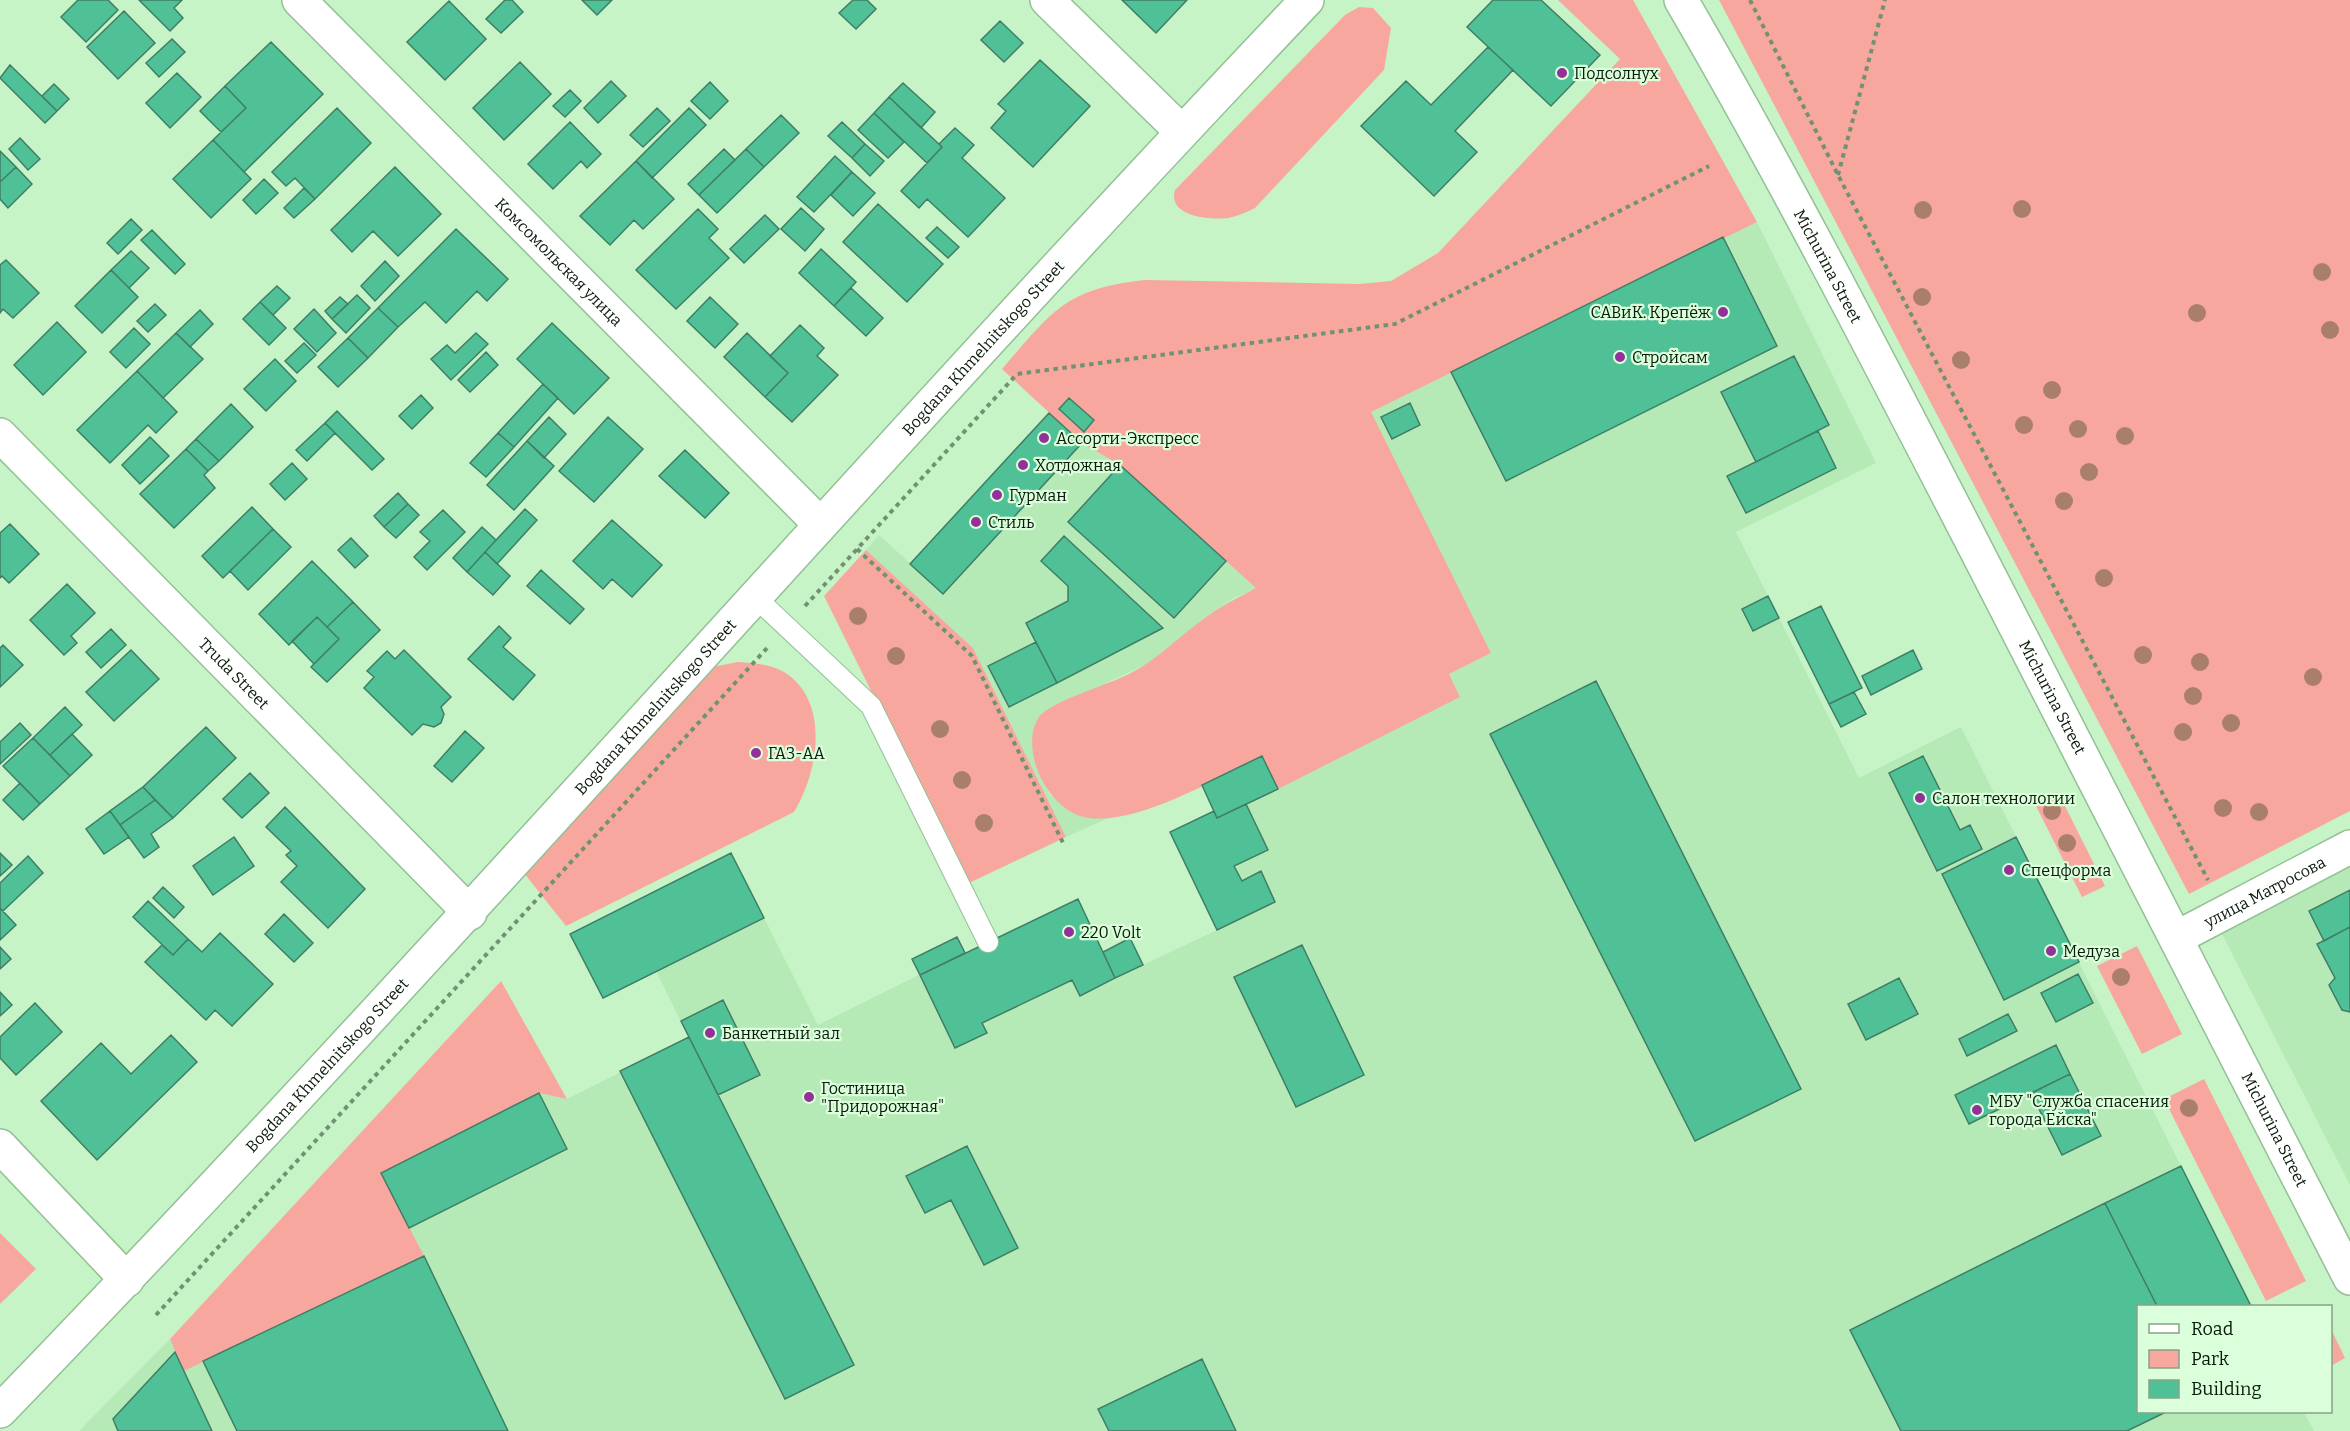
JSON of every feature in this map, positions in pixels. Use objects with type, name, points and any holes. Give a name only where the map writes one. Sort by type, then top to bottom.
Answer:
[{"type":"street","name":"Комсомольская улица","points":[[299,0],[820,524]]},
{"type":"street","points":[[1047,0],[1182,132]]},
{"type":"street","name":"Bogdana Khmelnitskogo Street","points":[[0,1411],[127,1280],[470,913],[820,524],[1307,0]]},
{"type":"street","name":"Michurina Street","points":[[1681,0],[1751,120],[2178,937],[2350,1278]]},
{"type":"street","name":"Michurina Street","points":[[1699,0],[1751,120]]},
{"type":"street","name":"Truda Street","points":[[0,435],[470,913]]},
{"type":"street","name":"улица Матросова","points":[[2178,937],[2350,847]]},
{"type":"street","points":[[0,1146],[127,1280]]},
{"type":"lane","points":[[755,597],[871,706],[988,942]]},
{"type":"path","points":[[1750,0],[1838,175],[2224,912]]},
{"type":"path","points":[[1838,175],[1885,0]]},
{"type":"path","points":[[156,1315],[1017,374],[1395,324],[1709,166]]},
{"type":"path","points":[[858,549],[972,656],[1064,844]]},
{"type":"shaded area","points":[[1757,222],[1876,463],[1736,532],[1859,778],[1961,727],[2250,1305],[2137,1305],[2137,1413],[2305,1413],[2314,1431],[79,1431],[170,1339],[184,1370],[423,1255],[381,1173],[539,1093],[567,1099],[689,1038],[656,971],[764,918],[818,1025],[919,975],[912,959],[957,937],[965,953],[1078,899],[1103,951],[1130,938],[1143,965],[1217,930],[1170,832],[1214,811],[1202,785],[1262,756],[1278,788],[1460,697],[1449,674],[1491,653],[1370,412]]},
{"type":"shaded area","points":[[1049,413],[1082,443],[1120,465],[1257,588],[1234,598],[1207,616],[1149,663],[1076,697],[1034,756],[1037,768],[1050,795],[1073,812],[1085,817],[1113,816],[1066,837],[973,648],[866,550],[879,535],[911,564]]},
{"type":"shaded area","points":[[2350,867],[2350,1185],[2221,932]]},
{"type":"green space","points":[[1558,0],[1633,0],[1757,222],[1371,412],[1491,653],[1449,674],[1460,697],[1278,789],[1262,756],[1175,799],[1126,815],[1104,818],[1084,817],[1069,811],[1051,794],[1037,768],[1032,738],[1039,717],[1055,705],[1140,668],[1199,622],[1256,588],[1120,465],[1082,443],[1002,369],[1034,332],[1062,306],[1078,297],[1118,284],[1145,280],[1359,284],[1391,281],[1438,253],[1620,59]]},
{"type":"green space","points":[[1719,0],[2350,0],[2350,811],[2189,894]]},
{"type":"green space","points":[[1359,7],[1373,8],[1391,28],[1384,70],[1255,208],[1232,217],[1211,218],[1192,215],[1178,206],[1174,199],[1175,190],[1345,15]]},
{"type":"green space","points":[[866,550],[973,648],[1066,837],[967,884],[824,596]]},
{"type":"green space","points":[[738,662],[756,663],[779,669],[799,685],[809,701],[816,738],[814,758],[809,778],[794,812],[566,926],[524,873],[712,667]]},
{"type":"green space","points":[[2058,792],[2105,886],[2082,897],[2035,804]]},
{"type":"green space","points":[[2137,946],[2182,1034],[2142,1054],[2097,966]]},
{"type":"green space","points":[[501,981],[567,1099],[539,1093],[381,1173],[424,1256],[184,1371],[170,1339]]},
{"type":"green space","points":[[2204,1079],[2306,1281],[2266,1301],[2164,1099]]},
{"type":"green space","points":[[0,1233],[36,1269],[0,1304]]},
{"type":"green space","points":[[2332,1331],[2345,1358],[2332,1365]]},
{"type":"building","points":[[78,0],[108,0],[118,10],[86,42],[61,17]]},
{"type":"building","points":[[139,0],[182,0],[174,8],[183,18],[170,31]]},
{"type":"building","points":[[505,0],[512,0],[523,12],[501,33],[486,19]]},
{"type":"building","points":[[582,0],[612,0],[597,15]]},
{"type":"building","points":[[853,0],[867,0],[876,9],[856,29],[839,13]]},
{"type":"building","points":[[1122,0],[1187,0],[1156,33]]},
{"type":"building","points":[[1493,0],[1541,0],[1600,55],[1551,106],[1467,27]]},
{"type":"building","points":[[449,1],[486,39],[445,80],[407,42]]},
{"type":"building","points":[[124,11],[155,43],[118,79],[87,47]]},
{"type":"building","points":[[1000,21],[1023,43],[1004,62],[981,40]]},
{"type":"building","points":[[172,39],[185,52],[159,77],[146,63]]},
{"type":"building","points":[[271,42],[323,94],[244,172],[213,140],[246,108],[225,86]]},
{"type":"building","points":[[1488,47],[1513,70],[1455,131],[1477,152],[1434,196],[1361,126],[1406,81],[1431,105]]},
{"type":"building","points":[[1040,60],[1090,106],[1033,167],[991,128],[1006,111],[998,104]]},
{"type":"building","points":[[520,62],[551,94],[504,140],[473,108]]},
{"type":"building","points":[[10,65],[57,111],[45,123],[0,78]]},
{"type":"building","points":[[177,73],[201,97],[170,128],[146,103]]},
{"type":"building","points":[[611,81],[626,96],[598,123],[584,108]]},
{"type":"building","points":[[710,82],[728,101],[710,119],[691,101]]},
{"type":"building","points":[[903,83],[935,112],[921,128],[889,97]]},
{"type":"building","points":[[54,84],[69,99],[57,111],[42,96]]},
{"type":"building","points":[[225,86],[246,108],[221,132],[200,111]]},
{"type":"building","points":[[570,90],[581,101],[565,117],[553,106]]},
{"type":"building","points":[[889,97],[942,147],[927,163],[874,113]]},
{"type":"building","points":[[337,108],[371,143],[315,199],[295,178],[286,186],[272,172]]},
{"type":"building","points":[[657,108],[670,121],[643,147],[630,135]]},
{"type":"building","points":[[689,108],[706,125],[652,178],[636,161]]},
{"type":"building","points":[[874,113],[904,142],[888,158],[858,130]]},
{"type":"building","points":[[781,115],[799,133],[764,167],[746,149]]},
{"type":"building","points":[[570,122],[601,154],[587,168],[581,161],[553,189],[528,164]]},
{"type":"building","points":[[842,122],[865,144],[852,158],[828,136]]},
{"type":"building","points":[[955,128],[974,145],[962,158],[1005,198],[968,237],[927,199],[919,208],[901,191],[942,147],[939,144]]},
{"type":"building","points":[[20,138],[40,159],[28,170],[9,149]]},
{"type":"building","points":[[213,140],[251,179],[211,218],[173,179]]},
{"type":"building","points":[[865,144],[884,161],[870,176],[852,158]]},
{"type":"building","points":[[724,149],[735,160],[699,195],[688,184]]},
{"type":"building","points":[[746,149],[764,167],[717,213],[699,195]]},
{"type":"building","points":[[0,151],[16,167],[0,182]]},
{"type":"building","points":[[835,156],[852,172],[814,212],[797,197]]},
{"type":"building","points":[[636,161],[674,199],[643,229],[634,220],[610,245],[580,216]]},
{"type":"building","points":[[16,167],[32,184],[8,208],[0,199],[0,182]]},
{"type":"building","points":[[395,167],[441,214],[398,256],[373,231],[352,252],[331,230]]},
{"type":"building","points":[[852,172],[875,193],[853,216],[831,195]]},
{"type":"building","points":[[264,179],[278,193],[256,214],[243,200]]},
{"type":"building","points":[[304,188],[315,199],[294,218],[284,208]]},
{"type":"building","points":[[878,204],[943,264],[907,302],[843,242]]},
{"type":"building","points":[[801,208],[824,229],[805,251],[781,229]]},
{"type":"building","points":[[698,209],[718,229],[709,238],[729,258],[676,309],[636,270]]},
{"type":"building","points":[[765,215],[779,229],[744,263],[730,249]]},
{"type":"building","points":[[131,219],[142,230],[118,254],[107,243]]},
{"type":"building","points":[[937,227],[959,247],[948,258],[926,238]]},
{"type":"building","points":[[456,229],[508,279],[487,301],[477,291],[446,323],[425,302],[398,327],[378,308]]},
{"type":"building","points":[[152,230],[185,264],[175,274],[141,240]]},
{"type":"building","points":[[1723,237],[1777,346],[1506,481],[1451,372]]},
{"type":"building","points":[[821,249],[856,282],[834,306],[799,273]]},
{"type":"building","points":[[131,251],[149,268],[129,288],[111,270]]},
{"type":"building","points":[[6,260],[39,293],[13,318],[3,309],[0,313],[0,265]]},
{"type":"building","points":[[385,261],[399,276],[375,301],[361,286]]},
{"type":"building","points":[[111,270],[138,297],[102,333],[75,306]]},
{"type":"building","points":[[277,286],[290,298],[273,315],[260,302]]},
{"type":"building","points":[[851,288],[883,318],[866,336],[834,306]]},
{"type":"building","points":[[357,295],[370,308],[346,333],[332,319]]},
{"type":"building","points":[[340,297],[348,304],[332,319],[325,311]]},
{"type":"building","points":[[710,297],[738,324],[715,348],[687,321]]},
{"type":"building","points":[[260,302],[286,328],[269,345],[243,319]]},
{"type":"building","points":[[155,304],[166,315],[148,332],[137,321]]},
{"type":"building","points":[[378,308],[398,327],[368,358],[348,338]]},
{"type":"building","points":[[314,309],[336,333],[317,352],[294,329]]},
{"type":"building","points":[[200,310],[213,324],[190,347],[176,333]]},
{"type":"building","points":[[57,322],[86,352],[43,395],[14,365]]},
{"type":"building","points":[[552,323],[609,378],[574,414],[517,359]]},
{"type":"building","points":[[800,325],[824,348],[817,356],[838,375],[792,422],[765,397],[788,373],[770,356]]},
{"type":"building","points":[[134,328],[150,344],[126,368],[110,352]]},
{"type":"building","points":[[176,333],[203,359],[163,398],[137,371]]},
{"type":"building","points":[[476,333],[488,344],[451,380],[431,359],[447,345],[455,353]]},
{"type":"building","points":[[747,333],[788,373],[765,397],[724,357]]},
{"type":"building","points":[[348,338],[368,358],[338,387],[318,367]]},
{"type":"building","points":[[304,343],[316,355],[297,373],[285,361]]},
{"type":"building","points":[[486,352],[498,365],[470,392],[458,380]]},
{"type":"building","points":[[1794,356],[1829,425],[1756,462],[1721,392]]},
{"type":"building","points":[[275,359],[296,381],[266,411],[244,389]]},
{"type":"building","points":[[137,371],[177,412],[156,433],[148,425],[110,463],[77,430]]},
{"type":"building","points":[[543,384],[558,398],[514,447],[498,433]]},
{"type":"building","points":[[421,395],[433,408],[412,429],[399,416]]},
{"type":"building","points":[[1069,398],[1094,420],[1084,432],[1059,409]]},
{"type":"building","points":[[1410,403],[1420,425],[1392,439],[1381,417]]},
{"type":"building","points":[[231,404],[253,427],[219,461],[196,439]]},
{"type":"building","points":[[337,411],[384,459],[372,470],[325,423]]},
{"type":"building","points":[[1049,413],[1082,443],[943,594],[910,564]]},
{"type":"building","points":[[549,417],[566,434],[544,458],[527,441]]},
{"type":"building","points":[[608,417],[643,449],[594,502],[559,471]]},
{"type":"building","points":[[325,423],[335,433],[307,461],[296,450]]},
{"type":"building","points":[[1818,431],[1836,468],[1746,513],[1727,476]]},
{"type":"building","points":[[498,433],[514,447],[486,477],[470,463]]},
{"type":"building","points":[[150,437],[169,456],[140,484],[122,465]]},
{"type":"building","points":[[196,439],[219,461],[208,471],[186,449]]},
{"type":"building","points":[[527,441],[554,466],[514,510],[487,485]]},
{"type":"building","points":[[186,449],[208,471],[204,475],[215,488],[174,528],[140,494]]},
{"type":"building","points":[[685,450],[729,493],[705,518],[659,476]]},
{"type":"building","points":[[292,463],[307,479],[285,500],[270,484]]},
{"type":"building","points":[[1120,465],[1226,561],[1174,618],[1068,522]]},
{"type":"building","points":[[398,493],[408,504],[384,527],[374,516]]},
{"type":"building","points":[[408,504],[419,515],[396,538],[384,527]]},
{"type":"building","points":[[252,507],[273,529],[223,578],[202,556]]},
{"type":"building","points":[[525,509],[537,520],[497,564],[485,552]]},
{"type":"building","points":[[443,510],[465,532],[427,570],[414,557],[430,541],[420,532]]},
{"type":"building","points":[[612,520],[662,565],[632,597],[612,579],[603,589],[573,561]]},
{"type":"building","points":[[10,524],[39,554],[9,583],[2,576],[0,578],[0,533]]},
{"type":"building","points":[[482,527],[496,540],[467,572],[453,558]]},
{"type":"building","points":[[273,529],[291,547],[248,590],[230,571]]},
{"type":"building","points":[[1064,536],[1163,628],[1057,683],[1026,623],[1068,601],[1068,586],[1041,561]]},
{"type":"building","points":[[351,538],[368,556],[355,568],[338,550]]},
{"type":"building","points":[[485,552],[510,576],[493,595],[467,572]]},
{"type":"building","points":[[312,561],[353,602],[327,627],[317,617],[289,645],[259,614]]},
{"type":"building","points":[[541,570],[584,609],[570,624],[527,586]]},
{"type":"building","points":[[67,584],[95,613],[71,636],[77,643],[64,655],[30,620]]},
{"type":"building","points":[[1768,596],[1779,618],[1753,631],[1742,609]]},
{"type":"building","points":[[353,602],[380,630],[327,682],[311,667],[339,639],[327,627]]},
{"type":"building","points":[[1821,606],[1862,688],[1829,704],[1788,622]]},
{"type":"building","points":[[317,617],[339,639],[314,664],[292,641]]},
{"type":"building","points":[[499,626],[511,638],[503,647],[535,675],[513,700],[468,659]]},
{"type":"building","points":[[111,629],[126,645],[101,668],[86,652]]},
{"type":"building","points":[[1036,642],[1057,683],[1009,707],[988,666]]},
{"type":"building","points":[[3,645],[23,665],[0,687],[0,648]]},
{"type":"building","points":[[131,650],[159,679],[114,721],[86,692]]},
{"type":"building","points":[[404,650],[451,697],[441,707],[444,714],[441,723],[434,727],[423,724],[412,735],[364,688],[374,677],[367,671],[387,651],[395,659]]},
{"type":"building","points":[[1913,650],[1922,669],[1871,695],[1862,676]]},
{"type":"building","points":[[1596,681],[1801,1089],[1695,1141],[1490,734]]},
{"type":"building","points":[[1854,692],[1866,714],[1841,727],[1829,704]]},
{"type":"building","points":[[65,707],[82,725],[50,755],[33,738]]},
{"type":"building","points":[[20,723],[31,735],[0,764],[0,742]]},
{"type":"building","points":[[206,727],[236,758],[173,818],[143,787]]},
{"type":"building","points":[[465,731],[484,748],[452,782],[434,766]]},
{"type":"building","points":[[72,734],[92,755],[70,776],[50,755]]},
{"type":"building","points":[[33,738],[70,776],[40,804],[3,766]]},
{"type":"building","points":[[1262,756],[1278,789],[1217,818],[1202,785]]},
{"type":"building","points":[[1923,756],[1960,830],[1970,825],[1982,849],[1937,871],[1889,773]]},
{"type":"building","points":[[250,773],[269,793],[242,818],[223,799]]},
{"type":"building","points":[[20,783],[40,804],[23,820],[3,800]]},
{"type":"building","points":[[143,787],[155,800],[120,825],[110,811]]},
{"type":"building","points":[[155,800],[173,818],[151,834],[159,847],[144,858],[120,825]]},
{"type":"building","points":[[1246,804],[1268,850],[1234,866],[1242,881],[1261,871],[1275,902],[1217,930],[1170,832],[1214,811],[1217,818]]},
{"type":"building","points":[[285,807],[365,889],[328,928],[281,882],[297,866],[286,855],[291,851],[266,827]]},
{"type":"building","points":[[110,811],[129,837],[104,854],[86,829]]},
{"type":"building","points":[[234,837],[254,866],[213,895],[193,866]]},
{"type":"building","points":[[2016,837],[2079,962],[2004,1000],[1942,874]]},
{"type":"building","points":[[0,853],[12,865],[0,876]]},
{"type":"building","points":[[731,853],[764,918],[603,998],[570,934]]},
{"type":"building","points":[[28,856],[43,873],[3,911],[0,908],[0,883]]},
{"type":"building","points":[[163,887],[184,907],[174,918],[153,898]]},
{"type":"building","points":[[2350,890],[2350,927],[2324,941],[2309,911]]},
{"type":"building","points":[[1078,899],[1115,978],[1080,996],[1072,980],[982,1023],[987,1033],[955,1048],[920,975]]},
{"type":"building","points":[[148,901],[188,939],[173,955],[133,917]]},
{"type":"building","points":[[0,908],[16,925],[0,940]]},
{"type":"building","points":[[284,914],[313,943],[294,962],[265,934]]},
{"type":"building","points":[[2350,927],[2350,1012],[2342,1010],[2329,985],[2335,978],[2317,944]]},
{"type":"building","points":[[220,933],[273,984],[232,1026],[215,1010],[206,1020],[145,962],[162,945],[173,955],[188,939],[202,952]]},
{"type":"building","points":[[957,937],[965,953],[920,975],[912,959]]},
{"type":"building","points":[[1130,938],[1143,965],[1115,978],[1103,952]]},
{"type":"building","points":[[1302,945],[1364,1075],[1296,1107],[1234,977]]},
{"type":"building","points":[[0,947],[11,959],[0,969]]},
{"type":"building","points":[[2078,974],[2093,1003],[2056,1022],[2041,993]]},
{"type":"building","points":[[1899,978],[1918,1014],[1866,1040],[1848,1004]]},
{"type":"building","points":[[0,992],[12,1005],[0,1016]]},
{"type":"building","points":[[723,1000],[760,1075],[718,1095],[681,1021]]},
{"type":"building","points":[[35,1003],[62,1032],[16,1075],[0,1058],[0,1037]]},
{"type":"building","points":[[2008,1014],[2017,1031],[1967,1056],[1959,1039]]},
{"type":"building","points":[[171,1035],[197,1062],[97,1160],[41,1101],[101,1043],[131,1074]]},
{"type":"building","points":[[689,1037],[854,1365],[785,1399],[620,1071]]},
{"type":"building","points":[[2056,1045],[2070,1074],[1969,1124],[1955,1095]]},
{"type":"building","points":[[2070,1074],[2101,1136],[2062,1155],[2031,1093]]},
{"type":"building","points":[[539,1093],[567,1149],[409,1228],[381,1173]]},
{"type":"building","points":[[967,1146],[1018,1248],[984,1265],[951,1200],[925,1213],[906,1176]]},
{"type":"building","points":[[2181,1166],[2250,1305],[2156,1305],[2105,1203]]},
{"type":"building","points":[[2105,1203],[2156,1305],[2137,1305],[2137,1413],[2164,1413],[2127,1431],[1901,1431],[1850,1330]]},
{"type":"building","points":[[424,1256],[508,1431],[237,1431],[203,1361]]},
{"type":"building","points":[[175,1352],[212,1431],[118,1431],[113,1419]]},
{"type":"building","points":[[1202,1359],[1236,1431],[1109,1431],[1098,1409]]},
{"type":"place","name":"Подсолнух","points":[[1562,73]]},
{"type":"place","name":"САВиК. Крепёж","points":[[1723,312]]},
{"type":"place","name":"Стройсам","points":[[1620,357]]},
{"type":"place","name":"Ассорти-Экспресс","points":[[1044,438]]},
{"type":"place","name":"Хотдожная","points":[[1023,465]]},
{"type":"place","name":"Гурман","points":[[997,495]]},
{"type":"place","name":"Стиль","points":[[976,522]]},
{"type":"place","name":"ГАЗ-АА","points":[[756,753]]},
{"type":"place","name":"Салон технологии","points":[[1920,798]]},
{"type":"place","name":"Спецформа","points":[[2009,870]]},
{"type":"place","name":"220 Volt","points":[[1069,932]]},
{"type":"place","name":"Медуза","points":[[2051,951]]},
{"type":"place","name":"Банкетный зал","points":[[710,1033]]},
{"type":"place","name":"Гостиница \"Придорожная\"","points":[[809,1097]]},
{"type":"place","name":"МБУ \"Служба спасения города Ейска\"","points":[[1977,1110]]}]
